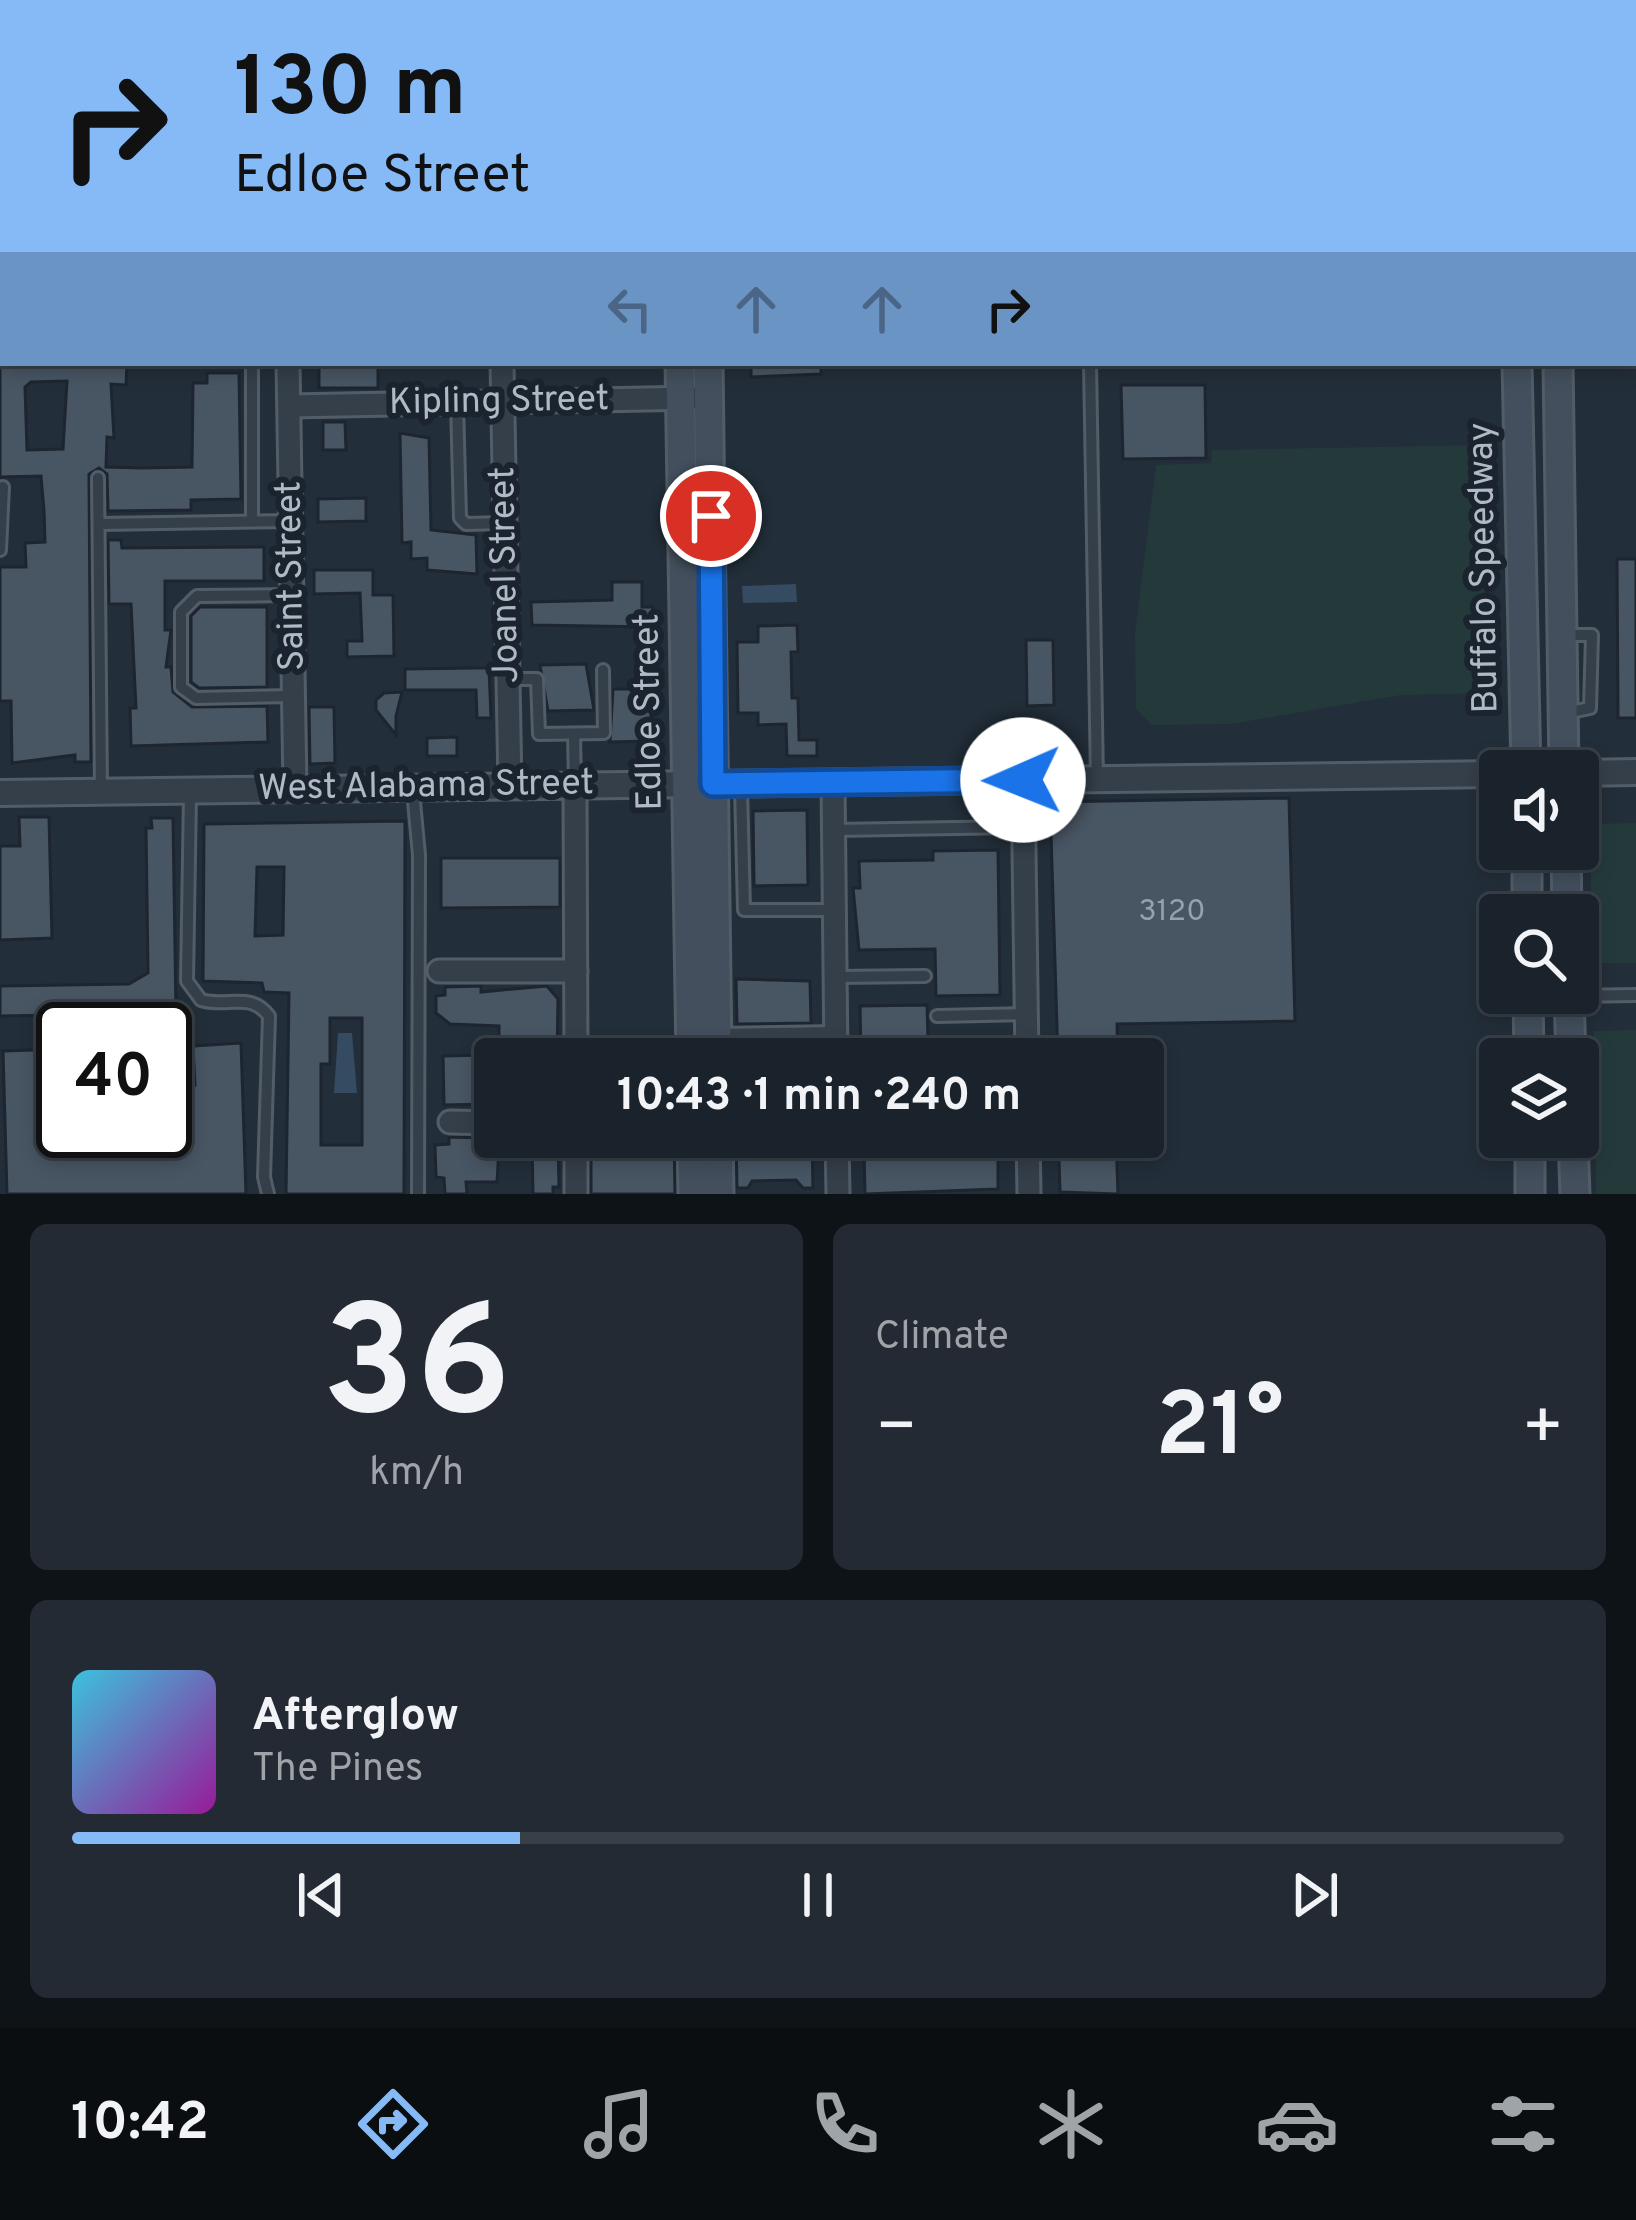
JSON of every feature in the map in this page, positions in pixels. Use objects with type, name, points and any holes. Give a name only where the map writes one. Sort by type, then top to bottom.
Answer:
[{"type":"main road","name":"Edloe Street","points":[[681,366],[695,398],[712,555],[714,784],[704,1038]]},
{"type":"main road","name":"Edloe Street","points":[[707,366],[695,398],[684,555],[714,784]]},
{"type":"main road","name":"Buffalo Speedway","points":[[1517,366],[1525,750]]},
{"type":"main road","name":"Buffalo Speedway","points":[[1558,366],[1564,750]]},
{"type":"main road","points":[[1519,522],[1560,522]]},
{"type":"main road","points":[[684,555],[712,555]]},
{"type":"main road","points":[[692,1158],[693,1194]]},
{"type":"main road","points":[[718,1158],[719,1194]]},
{"type":"main road","points":[[1530,1158],[1531,1194]]},
{"type":"main road","points":[[1574,1158],[1575,1194]]},
{"type":"street","name":"Saint Street","points":[[288,366],[295,789]]},
{"type":"street","name":"Joanel Street","points":[[502,366],[510,786]]},
{"type":"street","name":"Kipling Street","points":[[290,406],[695,398]]},
{"type":"street","points":[[1599,772],[1636,772]]},
{"type":"street","name":"West Alabama Street","points":[[0,793],[1479,774]]},
{"type":"street","points":[[1023,780],[1027,1038]]},
{"type":"street","points":[[833,782],[836,1038]]},
{"type":"street","points":[[575,785],[576,1038]]},
{"type":"street","points":[[439,971],[575,971]]},
{"type":"street","points":[[451,1123],[474,1123]]},
{"type":"street","points":[[576,1158],[576,1194]]},
{"type":"street","points":[[837,1158],[838,1194]]},
{"type":"street","points":[[1028,1158],[1029,1194]]},
{"type":"lane","points":[[252,366],[253,521]]},
{"type":"lane","points":[[1090,366],[1096,779]]},
{"type":"lane","points":[[457,403],[460,518],[466,524],[505,523]]},
{"type":"lane","points":[[98,478],[101,791]]},
{"type":"lane","points":[[0,550],[3,488]]},
{"type":"lane","points":[[99,524],[292,521]]},
{"type":"lane","points":[[292,595],[196,596],[186,602],[181,612],[181,687],[196,698],[293,696]]},
{"type":"lane","points":[[508,680],[537,679],[539,734],[604,734],[604,670]]},
{"type":"lane","points":[[574,734],[575,785]]},
{"type":"lane","points":[[714,784],[744,910],[835,910]]},
{"type":"lane","points":[[412,788],[419,855],[418,1194]]},
{"type":"lane","points":[[190,790],[188,981],[201,1000],[245,1000],[260,1004],[269,1016],[264,1177],[268,1194]]},
{"type":"lane","points":[[834,830],[1024,827]]},
{"type":"lane","points":[[836,977],[925,976]]},
{"type":"lane","points":[[1599,999],[1636,995]]},
{"type":"lane","points":[[937,1016],[1027,1014]]},
{"type":"lane","points":[[783,1038],[836,1032]]},
{"type":"green space","points":[[1482,445],[1486,693],[1401,695],[1231,724],[1152,725],[1136,709],[1135,633],[1156,465],[1211,463],[1212,450]]},
{"type":"green space","points":[[1636,823],[1636,963],[1599,963],[1599,894],[1591,894],[1591,870],[1599,870],[1599,824]]},
{"type":"green space","points":[[1636,1030],[1636,1194],[1596,1194],[1599,1038],[1594,1038],[1594,1031]]},
{"type":"water","points":[[796,584],[797,602],[743,603],[742,586]]},
{"type":"water","points":[[338,1033],[352,1033],[357,1093],[334,1093]]},
{"type":"building","points":[[0,366],[127,366],[126,385],[111,384],[114,438],[107,437],[106,467],[192,467],[193,383],[207,383],[207,373],[239,373],[241,499],[191,500],[191,510],[108,511],[107,474],[99,468],[89,474],[91,762],[75,762],[75,755],[12,763],[11,701],[0,701],[0,567],[26,567],[25,543],[45,542],[41,476],[0,477]],"holes":[[[67,381],[63,449],[27,450],[25,387],[31,382]]]},
{"type":"building","points":[[319,366],[378,366],[378,388],[319,388]]},
{"type":"building","points":[[751,366],[821,366],[821,374],[751,377]]},
{"type":"building","points":[[1121,385],[1205,385],[1206,458],[1123,459]]},
{"type":"building","points":[[323,422],[345,422],[346,450],[323,450]]},
{"type":"building","points":[[400,433],[429,438],[431,530],[476,535],[477,574],[427,570],[427,558],[411,559],[411,542],[402,543]]},
{"type":"building","points":[[366,498],[366,521],[318,522],[318,499]]},
{"type":"building","points":[[108,540],[121,540],[122,548],[264,547],[264,581],[165,581],[165,630],[171,630],[166,667],[171,667],[173,692],[192,707],[267,706],[268,742],[131,746],[130,708],[136,708],[131,604],[109,604]]},
{"type":"building","points":[[1617,559],[1636,559],[1636,718],[1618,718]]},
{"type":"building","points":[[314,570],[373,570],[373,595],[393,595],[394,656],[347,657],[347,641],[362,641],[360,593],[314,594]]},
{"type":"building","points":[[612,582],[642,582],[642,607],[653,607],[652,627],[532,625],[531,602],[612,600]]},
{"type":"building","points":[[200,607],[267,607],[267,687],[199,688],[191,682],[191,616]]},
{"type":"building","points":[[797,625],[798,652],[791,652],[792,698],[798,698],[799,740],[817,740],[817,756],[787,756],[786,724],[758,725],[758,713],[738,713],[737,642],[758,642],[758,626]]},
{"type":"building","points":[[1026,640],[1053,640],[1054,705],[1027,706]]},
{"type":"building","points":[[586,664],[594,710],[548,711],[540,665]]},
{"type":"building","points":[[489,668],[491,718],[477,718],[476,690],[405,690],[405,669]]},
{"type":"building","points":[[613,689],[651,689],[651,741],[610,742]]},
{"type":"building","points":[[402,692],[396,735],[376,710],[376,700],[384,693]]},
{"type":"building","points":[[309,707],[334,707],[335,763],[310,764]]},
{"type":"building","points":[[457,737],[457,756],[427,756],[427,738]]},
{"type":"building","points":[[1289,798],[1295,1021],[1117,1024],[1117,1038],[1057,1038],[1050,802]]},
{"type":"building","points":[[807,810],[808,885],[754,886],[753,811]]},
{"type":"building","points":[[19,817],[49,817],[52,938],[0,940],[0,846],[20,846]]},
{"type":"building","points":[[151,818],[173,818],[176,1002],[36,1002],[36,1015],[0,1016],[0,986],[129,984],[148,973],[146,828],[152,828]]},
{"type":"building","points":[[405,821],[404,1194],[286,1194],[289,993],[264,992],[262,983],[203,981],[204,824]],"holes":[[[257,867],[284,867],[283,935],[255,936]],[[330,1018],[362,1018],[362,1145],[321,1145],[321,1064],[330,1064]]]},
{"type":"building","points":[[998,850],[1000,995],[936,996],[935,949],[859,950],[853,888],[860,888],[859,861],[933,860],[933,851]]},
{"type":"building","points":[[441,858],[560,858],[560,907],[441,908]]},
{"type":"building","points":[[736,979],[810,981],[811,1023],[737,1024]]},
{"type":"building","points":[[481,986],[481,992],[547,986],[558,999],[557,1038],[499,1038],[499,1026],[450,1024],[436,1013],[436,996],[445,995],[445,987]]},
{"type":"building","points":[[927,1005],[928,1038],[861,1038],[860,1006]]},
{"type":"building","points":[[241,1043],[246,1194],[7,1194],[3,1051],[36,1050],[36,1158],[192,1158],[193,1046]]},
{"type":"building","points":[[474,1055],[474,1104],[444,1105],[443,1056]]},
{"type":"building","points":[[449,1137],[474,1138],[474,1158],[498,1158],[497,1182],[466,1182],[467,1194],[445,1194],[444,1178],[436,1177],[435,1145],[449,1144]]},
{"type":"building","points":[[532,1158],[558,1158],[559,1187],[553,1187],[553,1194],[533,1194]]},
{"type":"building","points":[[591,1158],[674,1158],[675,1194],[591,1194]]},
{"type":"building","points":[[736,1158],[812,1158],[813,1188],[803,1188],[796,1180],[752,1181],[748,1188],[737,1188]]},
{"type":"building","points":[[864,1158],[998,1158],[998,1189],[865,1194]]},
{"type":"building","points":[[1117,1158],[1118,1194],[1060,1192],[1059,1159]]},
{"type":"route","points":[[711,516],[713,784],[1023,780]]}]
